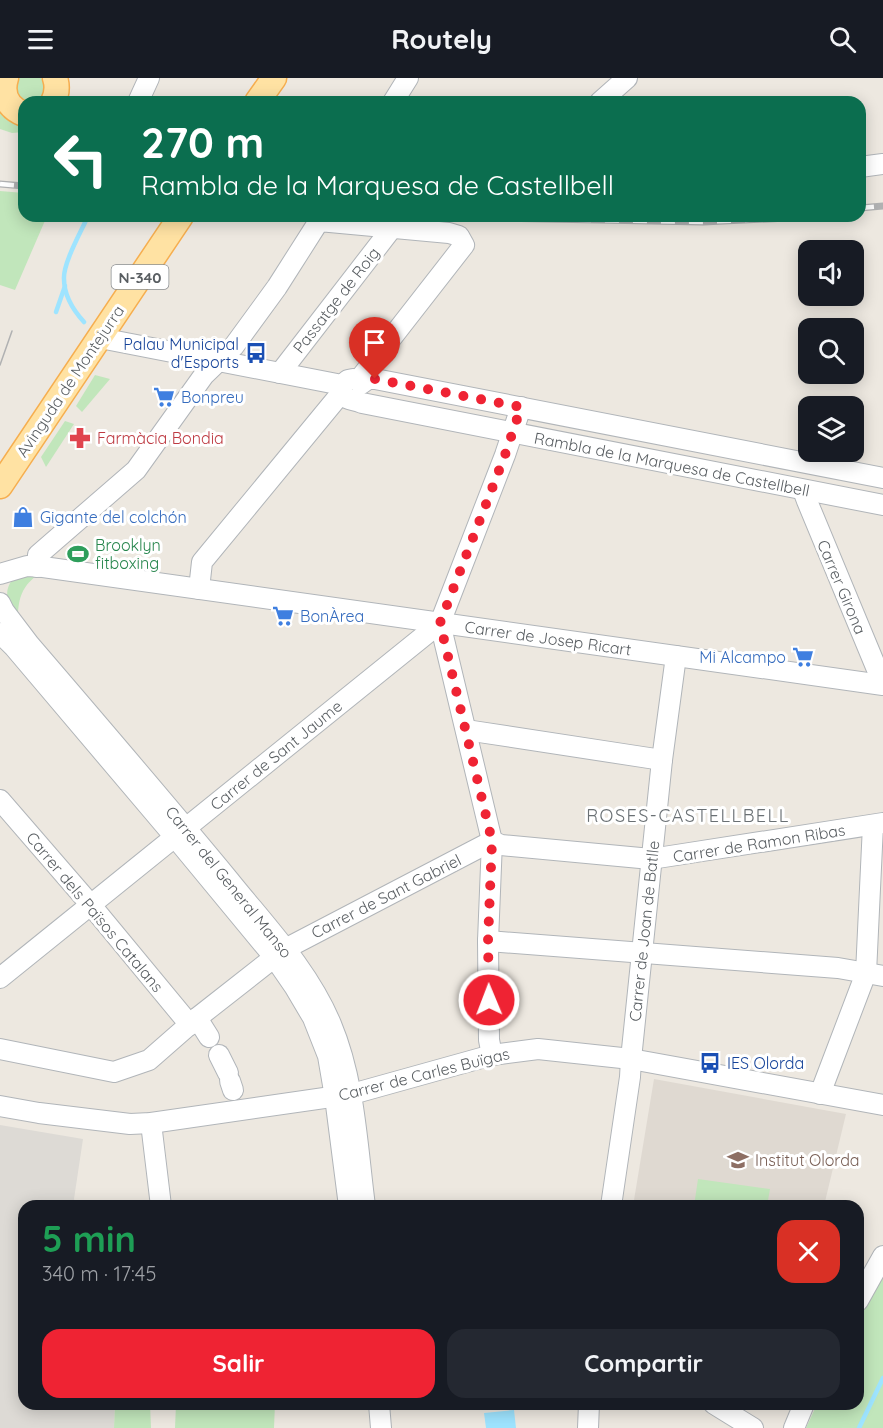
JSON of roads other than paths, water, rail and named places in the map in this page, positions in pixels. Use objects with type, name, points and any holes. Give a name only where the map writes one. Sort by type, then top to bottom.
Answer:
[{"type":"main road","points":[[55,78],[56,96]]},
{"type":"main road","points":[[261,96],[274,78]]},
{"type":"main road","points":[[4,85],[7,102],[18,111]]},
{"type":"main road","name":"Avinguda de Montejurra","points":[[0,486],[177,222]]},
{"type":"street","points":[[141,96],[150,78]]},
{"type":"street","points":[[397,96],[408,78]]},
{"type":"street","points":[[607,96],[627,78]]},
{"type":"street","points":[[866,166],[883,164]]},
{"type":"street","points":[[37,567],[38,555],[136,470],[204,375],[234,346],[277,287],[318,222]]},
{"type":"street","points":[[199,589],[202,562],[352,388],[465,245],[459,236],[449,233],[329,222]]},
{"type":"street","name":"Passatge de Roig","points":[[280,373],[392,228]]},
{"type":"street","name":"Rambla de la Marquesa de Castellbell","points":[[100,338],[352,388],[368,379],[375,379],[883,478]]},
{"type":"street","name":"Rambla de la Marquesa de Castellbell","points":[[352,388],[362,403],[883,505]]},
{"type":"street","points":[[492,1055],[489,1040],[488,941],[492,841],[440,623],[521,407]]},
{"type":"street","name":"Carrer Girona","points":[[803,490],[883,684]]},
{"type":"street","name":"Carrer de Josep Ricart","points":[[0,574],[27,566],[37,567],[883,684]]},
{"type":"street","name":"Carrer del General Manso","points":[[0,603],[4,612],[29,644],[180,832],[279,953],[313,988],[331,1024],[343,1061],[350,1200]]},
{"type":"street","name":"Carrer de Sant Jaume","points":[[0,978],[440,623]]},
{"type":"street","name":"Carrer del General Manso","points":[[0,633],[180,832]]},
{"type":"street","name":"Carrer de Joan de Batlle","points":[[612,1200],[630,1077],[651,859],[676,656]]},
{"type":"street","points":[[466,730],[662,760]]},
{"type":"street","name":"Carrer dels Països Catalans","points":[[0,801],[193,1022],[224,1070]]},
{"type":"street","points":[[820,1094],[875,975],[878,824]]},
{"type":"street","name":"Carrer de Ramon Ribas","points":[[492,841],[501,845],[651,859],[878,824]]},
{"type":"street","name":"Carrer de Sant Gabriel","points":[[0,1049],[114,1072],[149,1060],[279,953],[492,841]]},
{"type":"street","points":[[488,941],[838,968],[875,975]]},
{"type":"street","name":"Carrer de Carles Buïgas","points":[[0,1106],[130,1124],[151,1123],[224,1070],[344,1096],[492,1055],[538,1049],[631,1059],[883,1105]]},
{"type":"street","name":"Carrer del General Manso","points":[[344,1096],[364,1200]]},
{"type":"street","points":[[151,1123],[160,1200]]},
{"type":"street","points":[[864,1290],[883,1256]]},
{"type":"street","points":[[380,1410],[381,1428]]},
{"type":"street","points":[[588,1428],[589,1410]]},
{"type":"street","points":[[724,1410],[753,1428]]},
{"type":"street","points":[[794,1428],[802,1410]]},
{"type":"water","points":[[514,1410],[516,1428],[486,1428],[484,1413]]},
{"type":"waterway","points":[[84,322],[70,302],[64,272],[85,222]]},
{"type":"waterway","points":[[56,312],[65,286]]},
{"type":"waterway","points":[[859,1428],[883,1378]]},
{"type":"tram line","points":[[0,365],[12,331]]},
{"type":"railway","points":[[0,184],[18,186]]},
{"type":"railway","points":[[866,207],[883,206]]},
{"type":"place","name":"Palau Municipal d'Esports","points":[[256,353]]},
{"type":"place","name":"Bonpreu","points":[[164,397]]},
{"type":"place","name":"Farmàcia Bondia","points":[[80,438]]},
{"type":"place","name":"Gigante del colchón","points":[[23,517]]},
{"type":"place","name":"Brooklyn fitboxing","points":[[78,554]]},
{"type":"place","name":"BonÀrea","points":[[283,616]]},
{"type":"place","name":"Mi Alcampo","points":[[803,657]]},
{"type":"place","name":"IES Olorda","points":[[710,1063]]},
{"type":"place","name":"Institut Olorda","points":[[738,1160]]},
{"type":"district","name":"ROSES-CASTELLBELL","points":[[688,815]]}]
